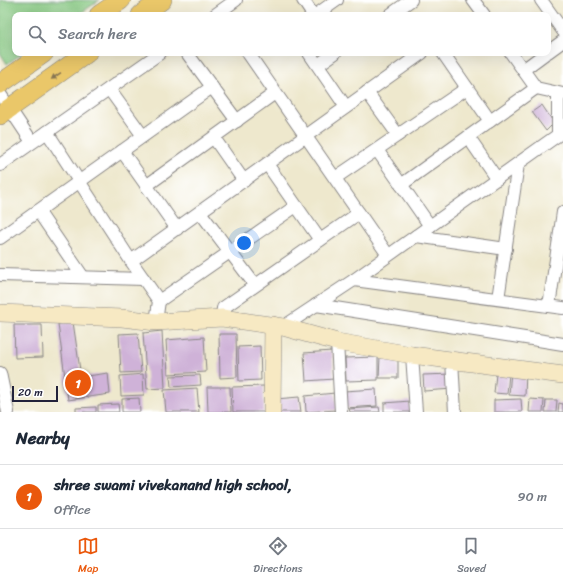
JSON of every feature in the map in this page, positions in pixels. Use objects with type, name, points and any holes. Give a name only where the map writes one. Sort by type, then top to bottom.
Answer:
[{"type":"main road","points":[[103,12],[121,0]]},
{"type":"main road","points":[[145,12],[162,0]]},
{"type":"main road","points":[[0,84],[40,56]]},
{"type":"main road","points":[[3,106],[83,56]]},
{"type":"street","points":[[221,12],[236,0]]},
{"type":"street","points":[[303,0],[312,12]]},
{"type":"street","points":[[319,12],[337,0]]},
{"type":"street","points":[[473,0],[479,12]]},
{"type":"street","points":[[541,0],[550,12]]},
{"type":"street","points":[[394,12],[407,1]]},
{"type":"street","points":[[551,14],[563,31]]},
{"type":"street","points":[[551,49],[563,41]]},
{"type":"street","points":[[0,165],[156,56]]},
{"type":"street","points":[[189,56],[237,121]]},
{"type":"street","points":[[255,56],[275,93],[388,255]]},
{"type":"street","points":[[311,56],[346,107]]},
{"type":"street","points":[[318,65],[331,56]]},
{"type":"street","points":[[131,261],[418,56]]},
{"type":"street","points":[[445,56],[490,121]]},
{"type":"street","points":[[278,326],[316,305],[354,280],[558,135],[561,94],[536,88],[512,56]]},
{"type":"street","points":[[523,70],[542,56]]},
{"type":"street","points":[[0,238],[212,87]]},
{"type":"street","points":[[335,178],[467,88]]},
{"type":"street","points":[[401,185],[536,88]]},
{"type":"street","points":[[109,89],[143,136]]},
{"type":"street","points":[[367,92],[398,135]]},
{"type":"street","points":[[146,186],[275,93]]},
{"type":"street","points":[[3,106],[32,142]]},
{"type":"street","points":[[47,132],[131,261],[159,301],[156,322]]},
{"type":"street","points":[[468,137],[497,179]]},
{"type":"street","points":[[214,138],[244,181]]},
{"type":"street","points":[[377,150],[430,226]]},
{"type":"street","points":[[122,151],[177,228]]},
{"type":"street","points":[[267,164],[320,240]]},
{"type":"street","points":[[498,299],[518,164]]},
{"type":"street","points":[[159,301],[296,206]]},
{"type":"street","points":[[38,211],[83,277]]},
{"type":"street","points":[[200,212],[255,285]]},
{"type":"street","points":[[548,306],[559,258],[563,212]]},
{"type":"street","points":[[222,318],[223,308],[359,213]]},
{"type":"street","points":[[416,236],[506,249]]},
{"type":"street","points":[[0,275],[144,279]]},
{"type":"street","points":[[354,280],[563,308]]},
{"type":"street","points":[[316,305],[563,344]]},
{"type":"street","points":[[0,313],[122,318],[156,322],[222,318],[278,326],[337,342],[563,375]]},
{"type":"street","points":[[272,412],[278,326]]},
{"type":"street","points":[[337,342],[341,412]]},
{"type":"street","points":[[412,354],[416,412]]},
{"type":"street","points":[[452,360],[456,412]]},
{"type":"street","points":[[0,373],[8,412]]},
{"type":"green space","points":[[0,0],[100,0],[82,12],[12,12],[12,56],[19,56],[7,64],[0,53]]},
{"type":"building","points":[[542,105],[554,123],[546,131],[532,112]]},
{"type":"building","points":[[73,322],[81,377],[108,373],[110,394],[68,400],[58,324]]},
{"type":"building","points":[[14,325],[42,325],[43,357],[15,358]]},
{"type":"building","points":[[162,331],[165,388],[147,389],[143,333]]},
{"type":"building","points":[[138,333],[141,372],[121,373],[119,334]]},
{"type":"building","points":[[219,334],[236,334],[237,377],[220,378]]},
{"type":"building","points":[[204,337],[206,372],[168,374],[166,340]]},
{"type":"building","points":[[260,346],[261,380],[239,381],[238,347]]},
{"type":"building","points":[[332,351],[334,379],[306,381],[304,353]]},
{"type":"building","points":[[378,357],[378,380],[346,381],[345,358]]},
{"type":"building","points":[[380,357],[398,358],[398,378],[379,378]]},
{"type":"building","points":[[511,371],[526,372],[525,396],[509,395]]},
{"type":"building","points":[[143,374],[144,395],[121,396],[120,376]]},
{"type":"building","points":[[452,374],[453,389],[424,391],[423,375]]},
{"type":"building","points":[[496,374],[509,374],[507,394],[494,393]]},
{"type":"building","points":[[200,375],[201,385],[171,387],[170,376]]},
{"type":"building","points":[[264,386],[264,412],[233,412],[232,387]]},
{"type":"building","points":[[207,387],[230,387],[231,412],[208,412]]},
{"type":"building","points":[[197,388],[199,412],[166,412],[164,390]]},
{"type":"building","points":[[376,389],[377,406],[345,408],[344,391]]},
{"type":"building","points":[[335,393],[337,410],[306,412],[305,396]]},
{"type":"building","points":[[299,397],[301,412],[277,412],[276,399]]},
{"type":"building","points":[[139,398],[140,412],[122,412],[122,399]]},
{"type":"building","points":[[521,399],[522,412],[494,412],[494,400]]},
{"type":"building","points":[[530,399],[544,400],[543,412],[529,412]]},
{"type":"building","points":[[546,400],[557,400],[556,412],[545,412]]},
{"type":"building","points":[[410,401],[410,412],[384,412],[384,403]]},
{"type":"building","points":[[559,403],[563,404],[563,412],[558,412]]},
{"type":"building","points":[[118,404],[119,412],[98,412],[98,405]]},
{"type":"building","points":[[96,407],[96,412],[76,412],[76,408]]},
{"type":"building","points":[[379,407],[380,412],[350,412],[349,409]]},
{"type":"place","name":"shree swami vivekanand high school,","points":[[78,383]]}]
